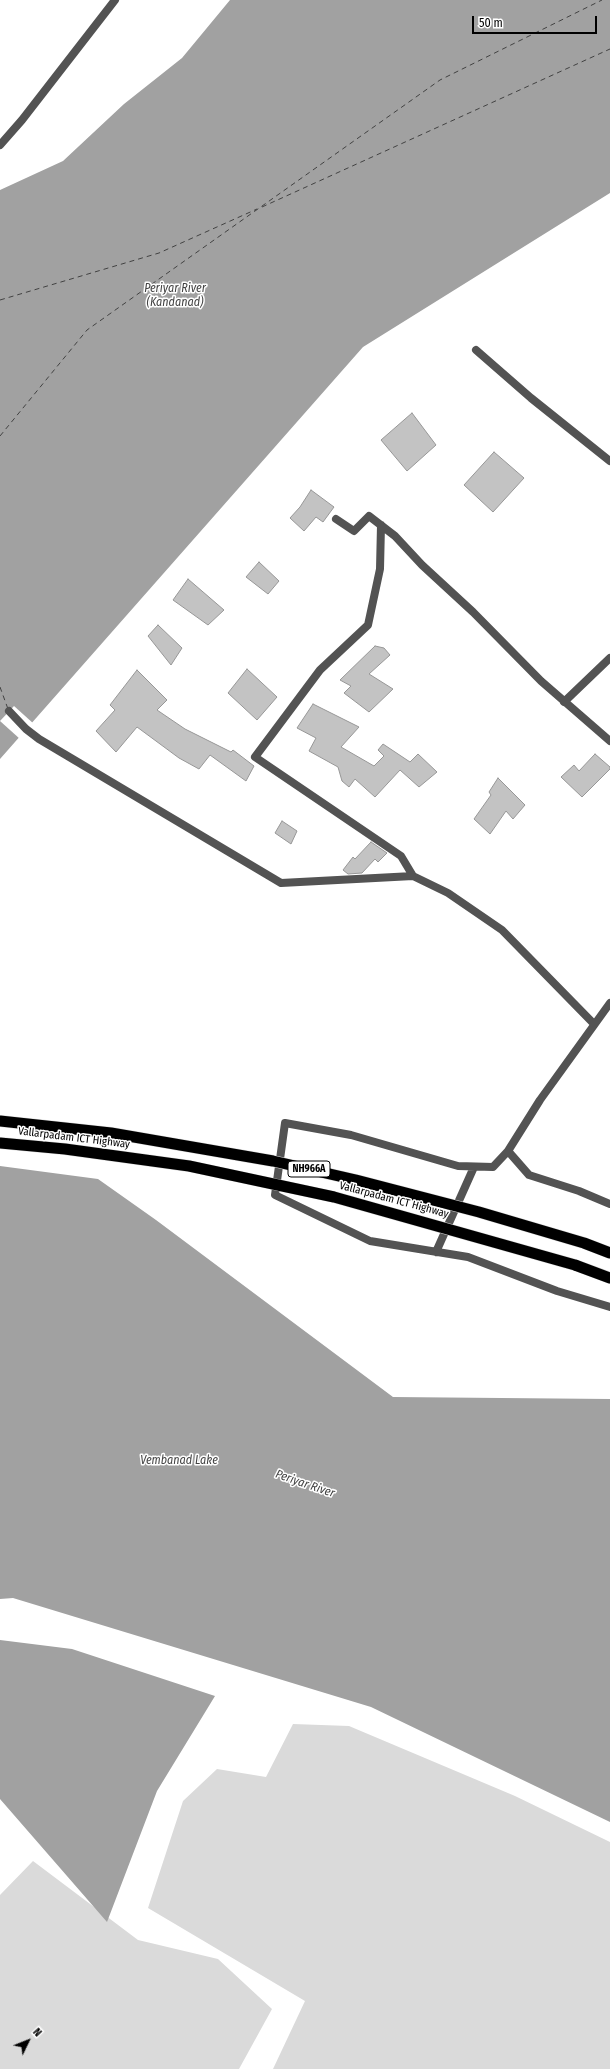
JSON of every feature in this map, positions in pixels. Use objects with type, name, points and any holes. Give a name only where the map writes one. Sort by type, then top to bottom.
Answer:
[{"type":"highway","name":"Vallarpadam ICT Highway","points":[[0,1121],[111,1133],[280,1163],[356,1180],[479,1212],[610,1253]]},
{"type":"highway","name":"Vallarpadam ICT Highway","points":[[0,1143],[65,1149],[189,1166],[334,1197],[575,1265],[610,1278]]},
{"type":"street","points":[[0,145],[22,120],[115,0]]},
{"type":"street","points":[[476,350],[531,398],[610,461]]},
{"type":"street","points":[[336,519],[354,531],[369,516],[395,536],[422,565],[473,612],[541,681],[610,741]]},
{"type":"street","points":[[381,525],[380,569],[368,625],[320,670],[254,758],[401,856],[413,876]]},
{"type":"street","points":[[564,702],[610,658]]},
{"type":"street","points":[[8,711],[26,729],[39,739],[282,883],[413,876],[448,893],[502,930],[594,1024]]},
{"type":"street","points":[[610,1003],[540,1100],[508,1151],[493,1168],[458,1166],[351,1135],[285,1123],[275,1195],[370,1241],[468,1257],[557,1291],[610,1307]]},
{"type":"street","points":[[508,1151],[529,1175],[579,1191],[610,1204]]},
{"type":"street","points":[[436,1252],[474,1166]]},
{"type":"shaded area","points":[[293,1724],[349,1726],[515,1796],[610,1842],[610,2069],[273,2069],[305,2001],[148,1908],[183,1801],[217,1769],[266,1777]]},
{"type":"shaded area","points":[[33,1861],[138,1940],[218,1959],[272,2009],[239,2069],[0,2069],[0,1895]]},
{"type":"water","name":"Periyar River (Kandanad)","points":[[230,0],[610,0],[610,193],[363,347],[0,759],[0,190],[63,161],[124,104],[182,58]]},
{"type":"water","name":"Vembanad Lake","points":[[0,1166],[98,1179],[156,1220],[393,1397],[610,1399],[610,1822],[371,1707],[13,1598],[0,1599]]},
{"type":"water","points":[[0,1640],[72,1649],[215,1696],[157,1791],[107,1922],[0,1799]]},
{"type":"pier","points":[[14,706],[34,724],[20,739],[0,721]]},
{"type":"building","points":[[412,413],[436,445],[407,471],[381,440]]},
{"type":"building","points":[[494,452],[524,478],[493,512],[464,485]]},
{"type":"building","points":[[311,490],[334,507],[323,522],[316,517],[304,531],[290,518],[300,507]]},
{"type":"building","points":[[259,562],[279,581],[268,594],[246,577]]},
{"type":"building","points":[[188,579],[224,610],[208,625],[173,600]]},
{"type":"building","points":[[158,625],[182,648],[171,665],[148,636]]},
{"type":"building","points":[[375,646],[384,648],[390,655],[369,674],[393,689],[369,712],[344,693],[351,686],[340,680]]},
{"type":"building","points":[[247,669],[277,697],[257,720],[228,693]]},
{"type":"building","points":[[137,670],[167,700],[157,710],[185,729],[231,752],[233,750],[254,766],[246,781],[210,755],[199,769],[179,758],[137,727],[116,752],[96,731],[115,710],[110,705]]},
{"type":"building","points":[[313,704],[359,727],[341,747],[374,766],[384,756],[378,750],[383,744],[410,762],[418,754],[437,772],[419,787],[400,770],[375,797],[355,779],[349,787],[342,781],[338,767],[309,751],[316,738],[297,728]]},
{"type":"building","points":[[595,754],[610,767],[610,769],[582,797],[561,777],[574,765],[579,771]]},
{"type":"building","points":[[498,778],[525,805],[513,819],[506,811],[490,834],[474,819],[491,795],[489,792]]},
{"type":"building","points":[[282,821],[297,831],[291,844],[275,833]]},
{"type":"building","points":[[371,842],[387,853],[378,862],[375,859],[362,873],[348,874],[343,870],[353,857],[355,859]]},
{"type":"ferry route","points":[[0,436],[87,330],[440,80],[602,0]]},
{"type":"ferry route","points":[[262,207],[610,49]]},
{"type":"ferry route","points":[[0,300],[159,253],[257,209]]},
{"type":"ferry route","points":[[0,687],[8,709]]},
{"type":"water label","name":"Periyar River","points":[[305,1484]]}]
